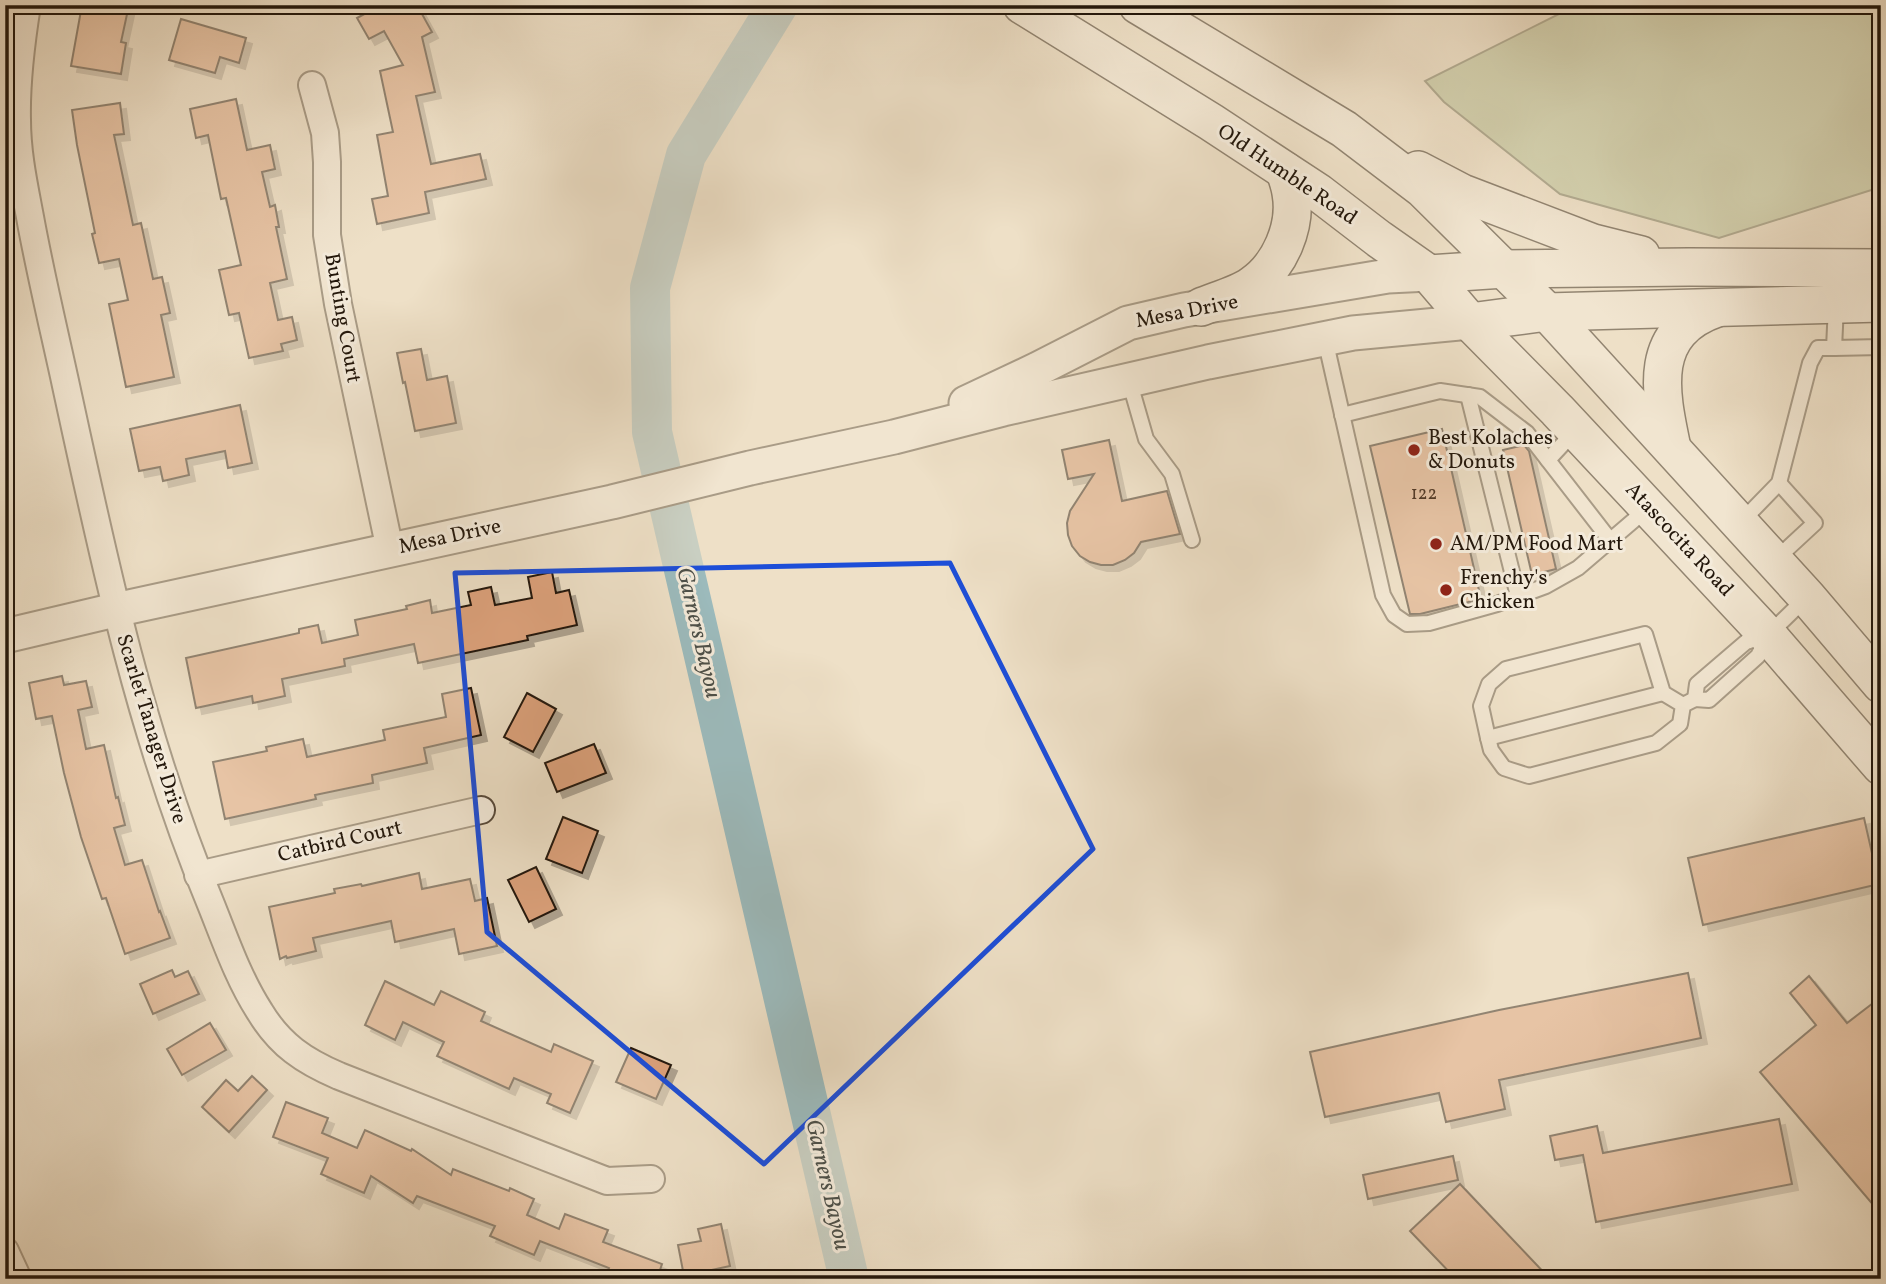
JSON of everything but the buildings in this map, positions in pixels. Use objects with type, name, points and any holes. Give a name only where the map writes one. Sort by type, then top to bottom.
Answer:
[{"type":"main road","name":"Old Humble Road","points":[[1022,5],[1320,193],[1429,274],[1469,322]]},
{"type":"main road","points":[[1138,5],[1344,129],[1423,189],[1547,312],[1807,597],[1881,684]]},
{"type":"main road","points":[[1353,138],[1475,198],[1593,243],[1689,267]]},
{"type":"main road","points":[[1201,307],[1251,286],[1271,266],[1285,243],[1292,219],[1292,195],[1285,171]]},
{"type":"main road","points":[[1504,269],[1881,268]]},
{"type":"main road","name":"Mesa Drive","points":[[1429,274],[1504,269]]},
{"type":"main road","points":[[1469,322],[1547,312],[1881,303]]},
{"type":"main road","points":[[1672,448],[1663,405],[1662,365],[1677,334],[1689,322],[1720,307]]},
{"type":"main road","name":"Atascocita Road","points":[[1469,322],[1576,430],[1768,635],[1881,766]]},
{"type":"street","name":"Scarlet Tanager Drive","points":[[27,5],[19,60],[17,120],[20,167],[116,610],[142,710],[172,804],[241,977],[260,1013],[287,1046],[310,1063],[607,1181],[651,1179]]},
{"type":"street","name":"Bunting Court","points":[[312,85],[325,133],[327,235],[338,304],[390,550]]},
{"type":"street","name":"Mesa Drive","points":[[894,437],[1128,323],[1201,307],[1388,276],[1429,274]]},
{"type":"street","name":"Mesa Drive","points":[[5,636],[612,502],[1218,360],[1353,333],[1469,322]]},
{"type":"street","name":"Catbird Court","points":[[198,874],[481,810]]},
{"type":"street","points":[[5,1251],[18,1279]]},
{"type":"lane","points":[[1834,348],[1836,304]]},
{"type":"lane","points":[[1325,339],[1383,595],[1394,615],[1408,624],[1429,622],[1546,586],[1578,568],[1648,507]]},
{"type":"lane","points":[[1740,523],[1779,483],[1810,363],[1818,348],[1881,346]]},
{"type":"lane","points":[[1129,380],[1146,439],[1172,474],[1192,540]]},
{"type":"lane","points":[[1342,415],[1440,391],[1480,397],[1527,433],[1610,540]]},
{"type":"lane","points":[[1468,396],[1518,596]]},
{"type":"lane","points":[[1548,460],[1576,430]]},
{"type":"lane","points":[[1774,561],[1815,523],[1779,483]]},
{"type":"lane","points":[[1663,693],[1645,634],[1506,669],[1489,684],[1481,706],[1491,750],[1504,768],[1529,776],[1656,743],[1680,724],[1697,684],[1746,642],[1768,635],[1807,597]]},
{"type":"lane","points":[[1488,737],[1663,693],[1689,702]]},
{"type":"highlighted area","points":[[950,563],[1093,849],[764,1164],[487,932],[455,573]]},
{"type":"green space","points":[[1567,5],[1881,5],[1881,187],[1719,238],[1560,194],[1444,102],[1425,81],[1565,11]]},
{"type":"waterway","name":"Garners Bayou","points":[[778,5],[686,155],[650,288],[652,432],[849,1279]]},
{"type":"place","name":"Best Kolaches & Donuts","points":[[1414,450]]},
{"type":"place","name":"AM/PM Food Mart","points":[[1436,544]]},
{"type":"place","name":"Frenchy's Chicken","points":[[1446,590]]}]
